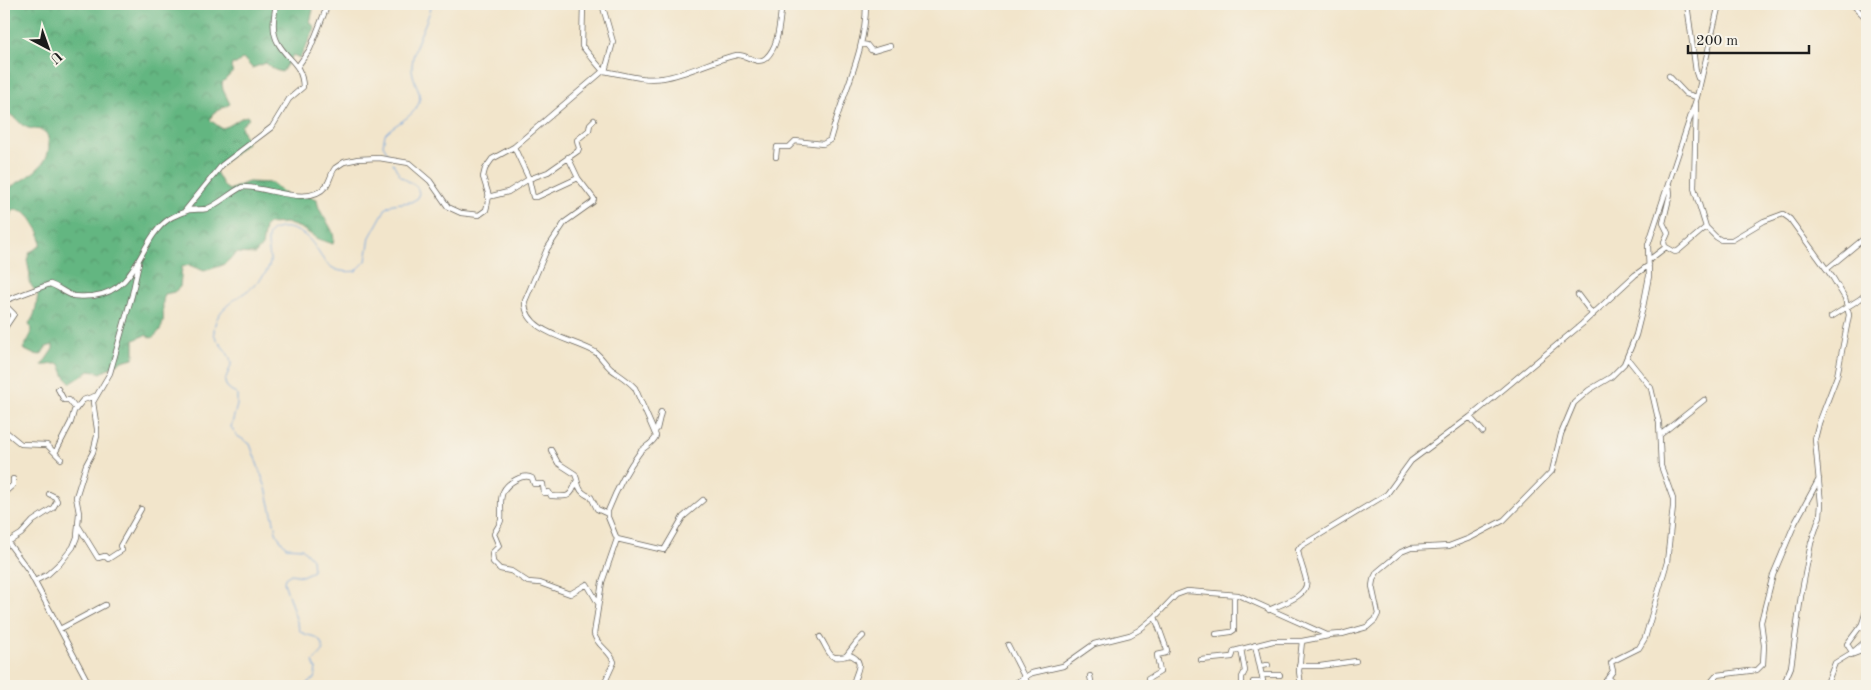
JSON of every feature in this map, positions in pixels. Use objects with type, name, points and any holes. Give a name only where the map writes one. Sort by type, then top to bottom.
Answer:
[{"type":"street","points":[[184,213],[222,165],[272,127],[289,99],[303,88],[304,85],[298,66],[280,47],[275,37],[273,20],[276,4]]},
{"type":"street","points":[[298,66],[310,49],[328,4]]},
{"type":"street","points":[[583,4],[582,46],[604,71],[644,78],[663,78],[739,55],[759,61],[763,60],[770,53],[776,41],[782,4]]},
{"type":"street","points":[[4,329],[14,314],[4,302],[50,284],[72,296],[81,297],[106,294],[116,288],[139,261],[150,240],[168,219],[189,210],[200,210],[211,206],[242,187],[291,196],[316,195],[328,184],[332,171],[340,164],[351,160],[379,158],[409,163],[425,175],[435,187],[444,203],[454,211],[479,215],[486,210],[488,197],[483,182],[485,169],[492,159],[514,146],[604,71],[612,42],[602,4]]},
{"type":"street","points":[[776,157],[778,147],[790,147],[795,141],[823,144],[830,140],[866,27],[866,4]]},
{"type":"street","points":[[1687,4],[1696,72],[1701,80]]},
{"type":"street","points":[[1201,660],[1232,657],[1233,652],[1273,641],[1302,641],[1367,627],[1375,620],[1378,614],[1372,586],[1377,572],[1401,552],[1411,548],[1454,544],[1497,525],[1552,471],[1561,434],[1574,403],[1621,368],[1636,336],[1649,276],[1648,245],[1696,98],[1719,4]]},
{"type":"street","points":[[1852,4],[1867,19]]},
{"type":"street","points":[[861,44],[867,45],[872,51],[890,46]]},
{"type":"street","points":[[1669,76],[1686,94],[1696,98]]},
{"type":"street","points":[[1696,98],[1694,188],[1706,227],[1716,238],[1732,240],[1764,221],[1783,214],[1790,219],[1827,269],[1848,306],[1848,322],[1839,368],[1815,439],[1821,504],[1820,516],[1811,543],[1790,667],[1783,685],[1775,684],[1770,686]]},
{"type":"street","points":[[488,197],[508,192],[529,179],[548,172],[579,149],[577,140],[589,130],[590,124],[594,120]]},
{"type":"street","points":[[514,146],[529,179],[531,195],[535,197],[578,178]]},
{"type":"street","points":[[568,157],[578,178],[594,200],[565,222],[547,249],[525,301],[525,307],[531,320],[537,326],[593,351],[630,382],[638,393],[656,439],[642,449],[634,460],[623,479],[608,514],[617,539],[606,568],[598,604],[595,635],[596,640],[612,656],[614,662],[603,686]]},
{"type":"street","points":[[1665,247],[1664,242],[1668,232],[1664,223],[1670,194],[1669,181]]},
{"type":"street","points":[[1665,247],[1675,252],[1678,251],[1706,227]]},
{"type":"street","points":[[1827,269],[1867,236]]},
{"type":"street","points":[[1269,610],[1301,594],[1306,589],[1307,582],[1298,553],[1299,548],[1387,494],[1411,461],[1470,416],[1593,315],[1665,247]]},
{"type":"street","points":[[35,581],[54,569],[68,555],[76,542],[79,528],[79,513],[76,497],[86,465],[94,452],[97,436],[93,405],[95,396],[105,384],[110,373],[120,332],[132,295],[139,261]]},
{"type":"street","points":[[1831,317],[1867,293]]},
{"type":"street","points":[[1578,295],[1593,315]]},
{"type":"street","points":[[1602,686],[1613,671],[1611,663],[1639,648],[1645,638],[1667,562],[1674,507],[1661,466],[1659,423],[1650,388],[1627,358]]},
{"type":"street","points":[[58,389],[62,398],[69,400],[76,408]]},
{"type":"street","points":[[55,453],[76,408],[83,400],[95,396]]},
{"type":"street","points":[[1660,435],[1704,400]]},
{"type":"street","points":[[654,432],[657,429],[661,412]]},
{"type":"street","points":[[1470,416],[1483,432]]},
{"type":"street","points":[[4,430],[21,444],[47,445],[60,459]]},
{"type":"street","points":[[551,450],[558,463],[575,474],[576,482],[583,493],[591,497],[597,509],[608,514]]},
{"type":"street","points":[[576,482],[571,494],[564,496],[551,496],[549,492],[544,493],[542,484],[534,484],[532,478],[528,476],[508,486],[502,494],[501,520],[494,534],[499,546],[492,553],[493,562],[500,569],[511,571],[528,582],[542,583],[570,594],[588,584],[598,604]]},
{"type":"street","points":[[4,493],[13,485],[13,479]]},
{"type":"street","points":[[1708,686],[1716,676],[1757,670],[1764,664],[1761,622],[1773,575],[1795,523],[1818,479]]},
{"type":"street","points":[[8,542],[21,534],[33,521],[53,508],[57,501],[55,497],[49,494]]},
{"type":"street","points":[[617,539],[664,550],[682,519],[703,500]]},
{"type":"street","points":[[79,528],[98,558],[105,556],[108,559],[122,550],[120,546],[142,510]]},
{"type":"street","points":[[4,537],[35,581],[90,686]]},
{"type":"street","points":[[1010,686],[1038,671],[1063,666],[1075,659],[1088,647],[1099,642],[1130,635],[1155,617],[1180,592],[1195,590],[1245,597],[1269,610],[1324,634],[1335,635]]},
{"type":"street","points":[[1216,634],[1234,630],[1234,595]]},
{"type":"street","points":[[60,629],[106,606]]},
{"type":"street","points":[[1852,652],[1847,644],[1862,624],[1867,608]]},
{"type":"street","points":[[1148,686],[1148,679],[1160,672],[1157,655],[1166,653],[1167,650],[1155,617]]},
{"type":"street","points":[[1862,624],[1867,633]]},
{"type":"street","points":[[820,636],[833,657],[839,659],[846,656],[863,636]]},
{"type":"street","points":[[1823,686],[1828,681],[1834,664],[1867,640]]},
{"type":"street","points":[[1302,641],[1299,666],[1302,686]]},
{"type":"street","points":[[1008,645],[1029,686]]},
{"type":"street","points":[[1253,682],[1261,682],[1263,676],[1255,645]]},
{"type":"street","points":[[1241,649],[1244,671],[1242,686]]},
{"type":"street","points":[[1834,664],[1867,649]]},
{"type":"street","points":[[846,656],[854,657],[860,664],[854,681],[859,686]]},
{"type":"street","points":[[1299,666],[1320,666],[1356,661]]},
{"type":"street","points":[[1260,666],[1268,665]]},
{"type":"street","points":[[1263,676],[1280,675]]},
{"type":"street","points":[[1090,676],[1092,686]]},
{"type":"street","points":[[1609,678],[1618,686]]},
{"type":"green space","points":[[4,4],[310,4],[313,10],[310,22],[315,28],[300,58],[293,55],[282,72],[275,70],[266,63],[252,68],[242,59],[236,64],[232,64],[233,72],[222,83],[223,90],[230,104],[213,113],[210,120],[221,128],[243,117],[247,116],[249,119],[241,126],[247,143],[215,170],[224,186],[229,190],[248,182],[272,183],[288,197],[311,197],[317,199],[318,205],[333,233],[333,244],[318,239],[301,228],[286,223],[268,224],[265,227],[262,246],[255,254],[237,253],[223,265],[204,271],[189,265],[182,267],[180,287],[174,292],[165,294],[161,327],[152,338],[145,335],[134,340],[133,358],[122,361],[101,373],[91,370],[71,383],[65,377],[60,364],[42,365],[53,349],[53,345],[46,347],[41,355],[33,354],[23,349],[31,334],[29,323],[34,314],[38,295],[29,282],[30,275],[27,260],[30,252],[40,246],[39,232],[25,213],[14,209],[4,226],[4,186],[7,189],[42,165],[46,158],[49,143],[45,132],[26,127],[12,116],[4,113],[4,73],[7,62],[4,56]]},
{"type":"waterway","points":[[390,157],[383,145],[385,134],[408,117],[419,103],[420,99],[412,71],[413,58],[417,42],[432,4]]},
{"type":"waterway","points":[[303,686],[314,679],[316,669],[313,662],[323,651],[322,645],[317,638],[300,631],[284,582],[285,578],[291,574],[302,576],[313,571],[312,559],[302,548],[286,547],[277,535],[266,488],[250,444],[236,435],[231,427],[237,405],[237,395],[225,383],[231,362],[228,354],[216,339],[214,332],[216,322],[226,307],[257,283],[266,272],[270,263],[268,237],[273,230],[279,228],[295,230],[313,243],[327,264],[338,270],[356,271],[366,261],[370,237],[386,208],[393,204],[411,202],[418,198],[417,187],[401,176],[393,163]]}]
